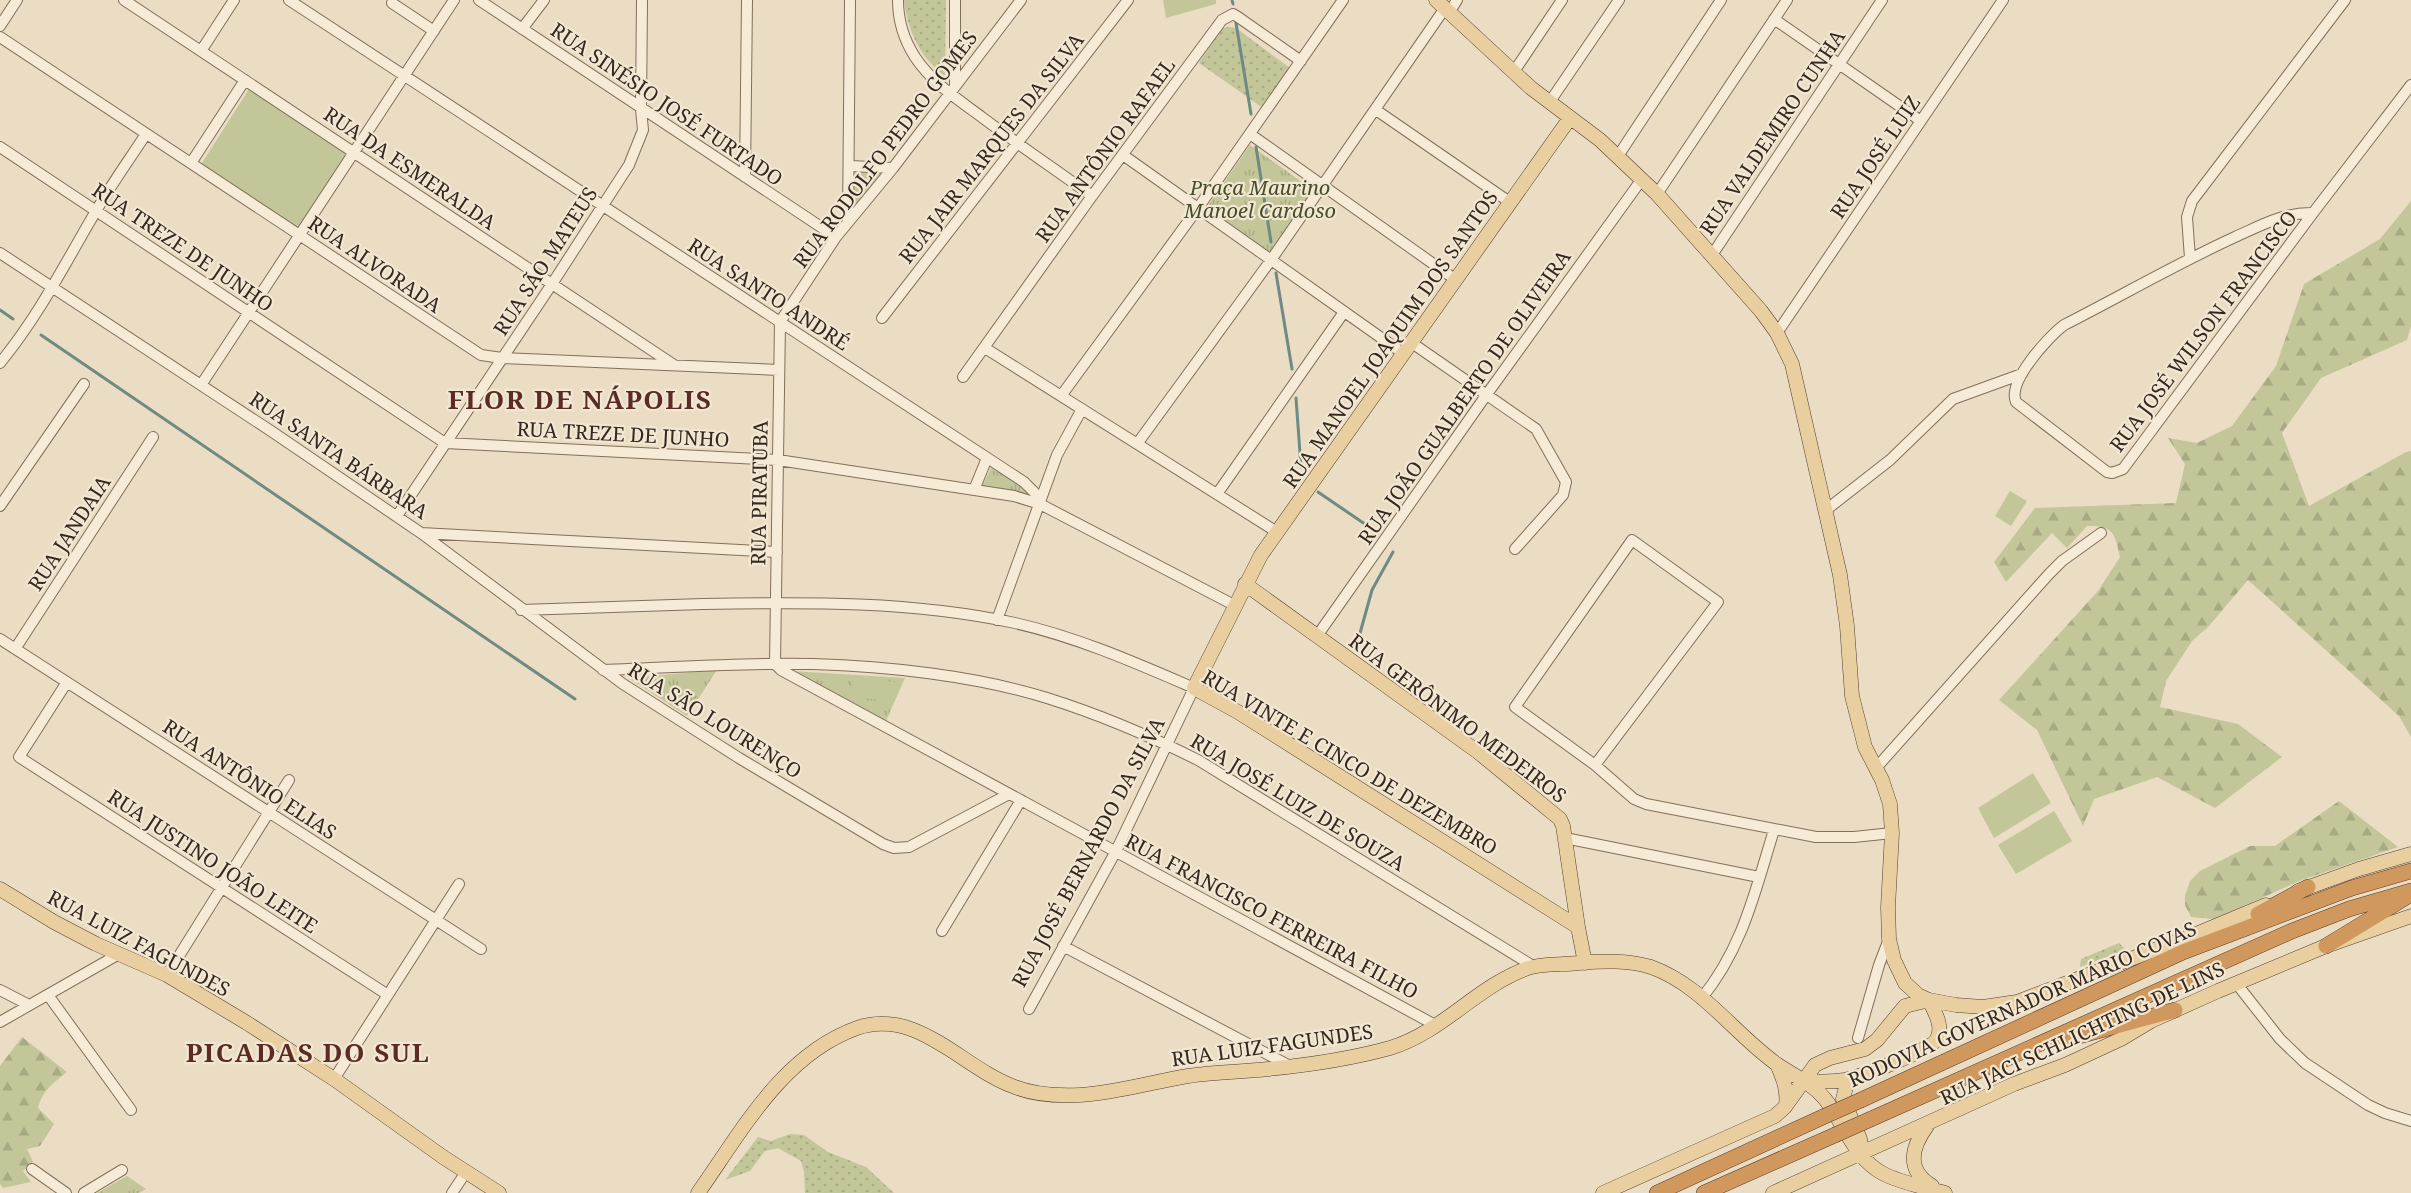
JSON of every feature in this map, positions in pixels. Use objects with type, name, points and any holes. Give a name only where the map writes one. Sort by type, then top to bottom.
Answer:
[{"type":"highway","name":"RODOVIA GOVERNADOR MÁRIO COVAS","points":[[1657,1193],[2183,952],[2352,888],[2411,871]]},
{"type":"highway","points":[[2183,952],[2308,887]]},
{"type":"highway","points":[[2326,946],[2411,892]]},
{"type":"highway","points":[[1704,1193],[2292,931],[2349,909],[2411,892]]},
{"type":"highway","points":[[2024,1050],[2175,1010]]},
{"type":"main road","points":[[1443,7],[1513,73],[1618,156],[1657,194],[1761,311],[1777,333],[1792,364],[1840,575],[1847,626],[1852,696],[1862,737],[1890,804],[1892,833],[1888,907],[1889,939],[1894,960],[1905,983],[1918,995],[1929,1000],[1956,1005],[1983,1007],[2018,1002],[2194,935],[2308,887],[2411,854]]},
{"type":"main road","name":"RUA MANOEL JOAQUIM DOS SANTOS","points":[[1245,584],[1277,532],[1570,118]]},
{"type":"main road","name":"RUA GERÔNIMO MEDEIROS","points":[[1245,584],[1478,752],[1553,812],[1563,826],[1578,927]]},
{"type":"main road","name":"RUA JOSÉ BERNARDO DA SILVA","points":[[1194,688],[1245,584]]},
{"type":"main road","name":"RUA VINTE E CINCO DE DEZEMBRO","points":[[1194,688],[1257,724],[1578,927]]},
{"type":"main road","name":"RUA LUIZ FAGUNDES","points":[[0,889],[54,922],[167,975],[247,1023],[334,1079],[499,1193]]},
{"type":"main road","name":"RUA JACI SCHLICHTING DE LINS","points":[[1773,1193],[1928,1125],[2014,1084],[2103,1048],[2175,1010],[2236,983],[2326,946],[2408,921]]},
{"type":"main road","points":[[1578,927],[1585,963]]},
{"type":"main road","name":"RUA LUIZ FAGUNDES","points":[[698,1193],[772,1090],[795,1065],[833,1038],[873,1024],[884,1023],[918,1031],[935,1039],[983,1072],[1015,1088],[1043,1093],[1083,1095],[1189,1076],[1290,1066],[1356,1056],[1414,1039],[1437,1026],[1484,991],[1533,966],[1621,962],[1650,967],[1673,979],[1701,999],[1777,1064],[1804,1080],[1827,1102],[1868,1163],[1884,1175],[1943,1192]]},
{"type":"main road","points":[[1804,1080],[1827,1082],[1848,1079],[1933,1045],[1940,1029],[1929,1000]]},
{"type":"main road","points":[[1603,1193],[1775,1116],[1785,1107],[1815,1065],[1822,1060],[1851,1053],[1872,1044],[1905,1006],[1929,1000]]},
{"type":"main road","points":[[1777,1064],[1787,1095],[1785,1107]]},
{"type":"main road","points":[[1848,1079],[1843,1099],[1860,1139],[1862,1154]]},
{"type":"main road","points":[[1928,1125],[1915,1145],[1912,1155],[1914,1166],[1926,1182],[1943,1192]]},
{"type":"main road","points":[[1835,1166],[1865,1169],[1884,1175]]},
{"type":"street","points":[[0,26],[17,0]]},
{"type":"street","name":"RUA DA ESMERALDA","points":[[124,0],[676,366]]},
{"type":"street","points":[[201,51],[234,0]]},
{"type":"street","name":"RUA SANTO ANDRÉ","points":[[289,0],[1031,487],[1041,504],[1234,605]]},
{"type":"street","points":[[201,386],[454,0]]},
{"type":"street","name":"RUA SINÉSIO JOSÉ FURTADO","points":[[478,0],[836,237]]},
{"type":"street","points":[[522,29],[544,0]]},
{"type":"street","name":"RUA SÃO MATEUS","points":[[396,516],[629,165],[641,138],[643,124],[641,109],[642,0]]},
{"type":"street","points":[[745,177],[747,0]]},
{"type":"street","points":[[848,222],[850,0]]},
{"type":"street","points":[[898,0],[902,27],[914,55],[933,78],[952,89],[1017,143],[1092,196]]},
{"type":"street","points":[[952,89],[956,0]]},
{"type":"street","name":"RUA RODOLFO PEDRO GOMES","points":[[780,322],[836,237],[893,168],[1021,0]]},
{"type":"street","name":"RUA JAIR MARQUES DA SILVA","points":[[882,318],[1128,0]]},
{"type":"street","points":[[1061,396],[1198,208],[1343,0]]},
{"type":"street","points":[[1137,444],[1324,186],[1443,7],[1457,0]]},
{"type":"street","points":[[1513,73],[1562,0]]},
{"type":"street","points":[[1549,103],[1619,0]]},
{"type":"street","points":[[1618,156],[1720,0]]},
{"type":"street","points":[[1657,194],[1786,0]]},
{"type":"street","name":"RUA VALDEMIRO CUNHA","points":[[1712,255],[1882,0]]},
{"type":"street","name":"RUA JOSÉ LUIZ","points":[[1777,333],[2003,0]]},
{"type":"street","points":[[2190,258],[2187,217],[2192,201],[2345,0]]},
{"type":"street","points":[[392,3],[434,31]]},
{"type":"street","name":"RUA ANTÔNIO RAFAEL","points":[[963,377],[1092,196],[1226,17],[1233,15],[1238,17],[1301,61]]},
{"type":"street","points":[[1774,19],[1921,121]]},
{"type":"street","name":"RUA ALVORADA","points":[[0,37],[476,352],[488,357],[502,358],[779,370]]},
{"type":"street","points":[[190,163],[245,80]]},
{"type":"street","name":"RUA JOSÉ WILSON FRANCISCO","points":[[2022,374],[2013,390],[2013,396],[2022,409],[2107,472],[2118,472],[2411,85]]},
{"type":"street","points":[[1376,110],[1510,203]]},
{"type":"street","points":[[0,363],[25,333],[96,211],[146,134]]},
{"type":"street","points":[[1250,134],[1456,280]]},
{"type":"street","name":"RUA TREZE DE JUNHO","points":[[0,147],[445,443],[778,460],[1014,496],[1041,504]]},
{"type":"street","points":[[1123,155],[1404,354]]},
{"type":"street","points":[[850,166],[893,168]]},
{"type":"street","name":"RUA JOÃO GUALBERTO DE OLIVEIRA","points":[[1317,636],[1486,394],[1642,179]]},
{"type":"street","points":[[1826,510],[1890,460],[1953,399],[2022,374],[2049,337],[2064,325],[2190,258],[2284,216],[2313,213]]},
{"type":"street","name":"RUA SANTA BÁRBARA","points":[[0,253],[421,533],[777,552]]},
{"type":"street","points":[[1217,494],[1344,312]]},
{"type":"street","name":"RUA PIRATUBA","points":[[775,663],[780,322]]},
{"type":"street","points":[[1412,343],[1536,429],[1566,482],[1563,495],[1515,549]]},
{"type":"street","points":[[985,348],[1277,532]]},
{"type":"street","points":[[0,507],[84,384]]},
{"type":"street","points":[[998,620],[1057,455],[1082,409]]},
{"type":"street","name":"RUA JANDAIA","points":[[15,649],[153,437]]},
{"type":"street","points":[[974,490],[987,458]]},
{"type":"street","name":"RUA SÃO LOURENÇO","points":[[421,533],[603,670],[732,753],[883,844],[894,848],[909,847],[1009,794]]},
{"type":"street","points":[[1876,768],[2049,574],[2062,561],[2100,533]]},
{"type":"street","points":[[1595,765],[1718,602],[1632,540],[1515,707],[1595,765],[1634,799],[1646,804],[1774,830],[1834,838],[1892,833]]},
{"type":"street","name":"RUA VINTE E CINCO DE DEZEMBRO","points":[[521,610],[776,602],[865,604],[998,620],[1076,640],[1194,688]]},
{"type":"street","name":"RUA ANTÔNIO ELIAS","points":[[0,639],[481,949]]},
{"type":"street","name":"RUA JOSÉ LUIZ DE SOUZA","points":[[603,670],[775,663],[881,669],[1006,688],[1068,705],[1167,745],[1219,773],[1533,966]]},
{"type":"street","name":"RUA FRANCISCO FERREIRA FILHO","points":[[775,663],[789,676],[1437,1026]]},
{"type":"street","name":"RUA JUSTINO JOÃO LEITE","points":[[67,682],[19,757],[388,995]]},
{"type":"street","name":"RUA JOSÉ BERNARDO DA SILVA","points":[[1029,1009],[1116,851],[1194,688]]},
{"type":"street","points":[[167,975],[289,780]]},
{"type":"street","points":[[942,931],[1021,800]]},
{"type":"street","points":[[1701,999],[1719,977],[1736,947],[1774,830]]},
{"type":"street","points":[[1565,838],[1759,877]]},
{"type":"street","points":[[334,1079],[459,884]]},
{"type":"street","points":[[1858,1038],[1889,939]]},
{"type":"street","points":[[1063,946],[1290,1066]]},
{"type":"street","points":[[0,1022],[119,954]]},
{"type":"street","points":[[2236,983],[2295,1055],[2368,1105],[2411,1121]]},
{"type":"street","points":[[0,990],[29,1005]]},
{"type":"street","points":[[48,995],[131,1110]]},
{"type":"street","points":[[32,1169],[66,1193]]},
{"type":"street","points":[[84,1193],[122,1170]]},
{"type":"street","points":[[452,1193],[466,1172]]},
{"type":"green space","points":[[904,0],[946,0],[945,77],[929,61],[917,43],[912,33]]},
{"type":"green space","points":[[1163,0],[1216,0],[1216,4],[1166,18]]},
{"type":"green space","points":[[1236,28],[1290,68],[1263,108],[1199,63],[1221,29]]},
{"type":"green space","points":[[249,89],[347,154],[299,228],[200,166]]},
{"type":"green space","name":"Praça Maurino Manoel Cardoso","points":[[1250,145],[1313,190],[1270,252],[1207,207]]},
{"type":"green space","points":[[853,172],[885,173],[857,211],[852,207]]},
{"type":"green space","points":[[2411,201],[2411,326],[2407,340],[2321,378],[2282,433],[2309,506],[2411,451],[2411,737],[2399,716],[2248,580],[2208,627],[2192,641],[2166,681],[2160,707],[2238,724],[2282,757],[2215,808],[2157,777],[2094,799],[2083,826],[2037,730],[1999,700],[2098,591],[2120,557],[2114,536],[2108,529],[2087,526],[2067,548],[2052,533],[2006,582],[1994,562],[2035,508],[2176,503],[2185,464],[2168,438],[2197,443],[2232,426],[2276,366],[2304,284],[2380,239]]},
{"type":"green space","points":[[991,468],[1025,488],[1027,494],[982,486]]},
{"type":"green space","points":[[2010,491],[2027,501],[2011,526],[1995,516]]},
{"type":"green space","points":[[717,670],[687,716],[629,678]]},
{"type":"green space","points":[[791,671],[905,678],[886,721]]},
{"type":"green space","points":[[853,678],[895,682],[893,701],[852,697]]},
{"type":"green space","points":[[2033,773],[2051,803],[1994,838],[1978,808]]},
{"type":"green space","points":[[2339,801],[2398,847],[2302,880],[2214,919],[2191,917],[2185,905],[2185,896],[2190,881],[2200,871],[2250,846],[2275,846]]},
{"type":"green space","points":[[2054,811],[2072,841],[2016,874],[1998,845]]},
{"type":"green space","points":[[2119,943],[2126,950],[2080,967],[2081,959]]},
{"type":"green space","points":[[22,1037],[67,1072],[49,1088],[38,1108],[54,1124],[40,1146],[27,1149],[33,1162],[23,1171],[31,1182],[3,1188],[0,1184],[0,1066]]},
{"type":"green space","points":[[790,1134],[804,1135],[828,1152],[866,1167],[894,1193],[805,1193],[801,1161],[778,1148],[765,1151],[750,1171],[725,1180],[758,1137],[771,1141]]},
{"type":"green space","points":[[127,1176],[146,1189],[139,1193],[97,1193]]},
{"type":"waterway","points":[[1232,0],[1233,4]]},
{"type":"waterway","points":[[1236,23],[1251,114]]},
{"type":"waterway","points":[[1256,147],[1271,242]]},
{"type":"waterway","points":[[1276,273],[1292,369]]},
{"type":"waterway","points":[[0,310],[13,319]]},
{"type":"waterway","points":[[41,335],[575,699]]},
{"type":"waterway","points":[[1296,398],[1301,467]]},
{"type":"waterway","points":[[1318,492],[1378,533]]},
{"type":"waterway","points":[[1357,644],[1372,590],[1393,552]]},
{"type":"district","name":"FLOR DE NÁPOLIS","points":[[580,399]]},
{"type":"district","name":"PICADAS DO SUL","points":[[308,1052]]}]
